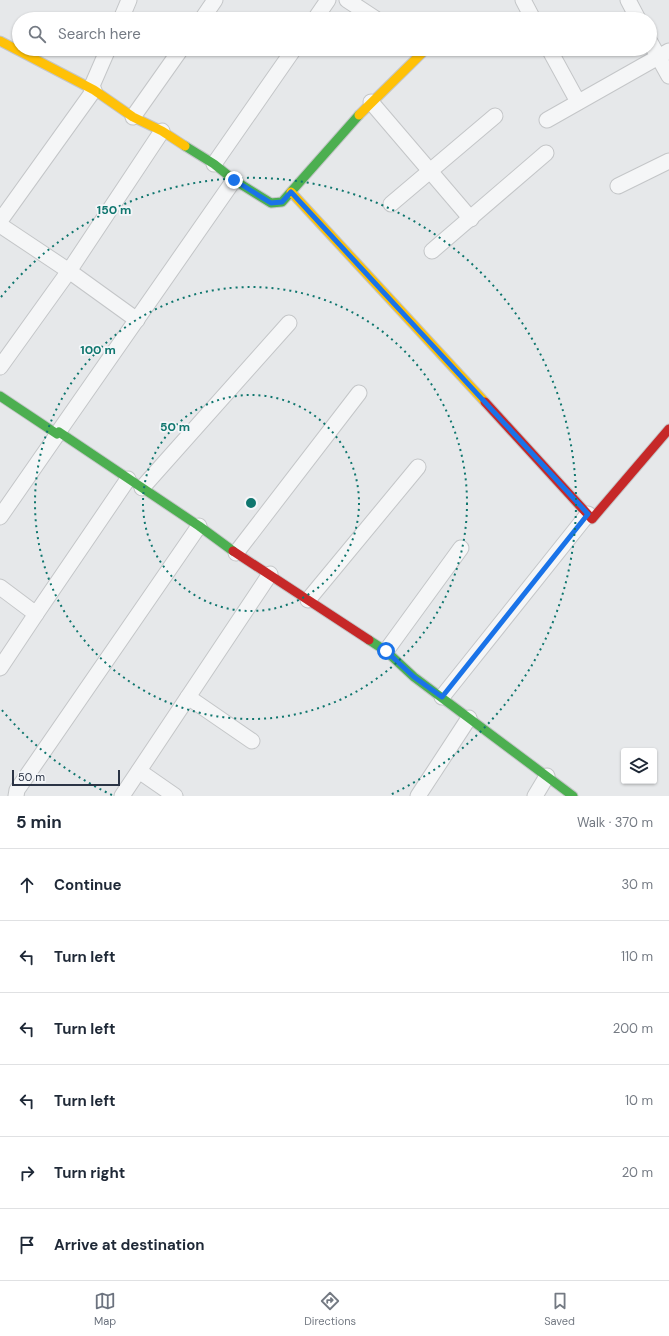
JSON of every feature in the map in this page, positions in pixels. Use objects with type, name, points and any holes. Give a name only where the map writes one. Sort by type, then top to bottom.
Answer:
[{"type":"street","points":[[124,12],[129,0]]},
{"type":"street","points":[[207,12],[215,0]]},
{"type":"street","points":[[320,12],[328,0]]},
{"type":"street","points":[[347,0],[365,12]]},
{"type":"street","points":[[523,0],[529,12]]},
{"type":"street","points":[[628,0],[634,12]]},
{"type":"street","points":[[0,41],[12,47]]},
{"type":"street","points":[[547,120],[664,54],[669,76]]},
{"type":"street","points":[[29,56],[92,89],[133,117],[162,131],[214,164],[234,180],[271,203],[282,202],[371,102],[419,56]]},
{"type":"street","points":[[0,221],[92,89],[105,56]]},
{"type":"street","points":[[133,117],[176,56]]},
{"type":"street","points":[[214,164],[289,56]]},
{"type":"street","points":[[553,56],[578,102]]},
{"type":"street","points":[[371,102],[471,219]]},
{"type":"street","points":[[391,204],[495,116]]},
{"type":"street","points":[[0,367],[68,271],[162,131]]},
{"type":"street","points":[[432,251],[546,153]]},
{"type":"street","points":[[618,186],[669,161]]},
{"type":"street","points":[[0,517],[234,180]]},
{"type":"street","points":[[291,192],[592,519],[667,437]]},
{"type":"street","points":[[0,225],[68,271],[136,320]]},
{"type":"street","points":[[142,488],[289,323]]},
{"type":"street","points":[[236,553],[359,393]]},
{"type":"street","points":[[0,396],[142,488],[236,553],[386,651],[414,677],[573,796]]},
{"type":"street","points":[[308,600],[418,467]]},
{"type":"street","points":[[0,668],[128,479]]},
{"type":"street","points":[[442,697],[588,514]]},
{"type":"street","points":[[16,796],[17,790],[199,526]]},
{"type":"street","points":[[386,651],[461,548]]},
{"type":"street","points":[[122,796],[270,574]]},
{"type":"street","points":[[0,587],[36,614]]},
{"type":"street","points":[[188,697],[252,741]]},
{"type":"street","points":[[418,796],[469,718]]},
{"type":"street","points":[[140,771],[175,796]]},
{"type":"street","points":[[535,796],[547,776]]},
{"type":"traffic: fast","points":[[185,146],[214,164],[234,180],[271,203],[282,202],[359,115]]},
{"type":"traffic: fast","points":[[0,396],[57,434],[59,432],[199,526],[233,551]]},
{"type":"traffic: fast","points":[[369,640],[386,651],[414,677],[573,796]]},
{"type":"traffic: slow","points":[[0,41],[12,47]]},
{"type":"traffic: slow","points":[[29,56],[94,90],[133,117],[162,131],[185,146]]},
{"type":"traffic: slow","points":[[359,115],[419,56]]},
{"type":"traffic: slow","points":[[291,192],[485,402]]},
{"type":"traffic: jam","points":[[485,402],[592,519],[669,429]]},
{"type":"traffic: jam","points":[[233,551],[369,640]]},
{"type":"route","points":[[234,180],[271,203],[282,202],[291,192],[588,514],[442,697],[414,677],[386,651]]}]
